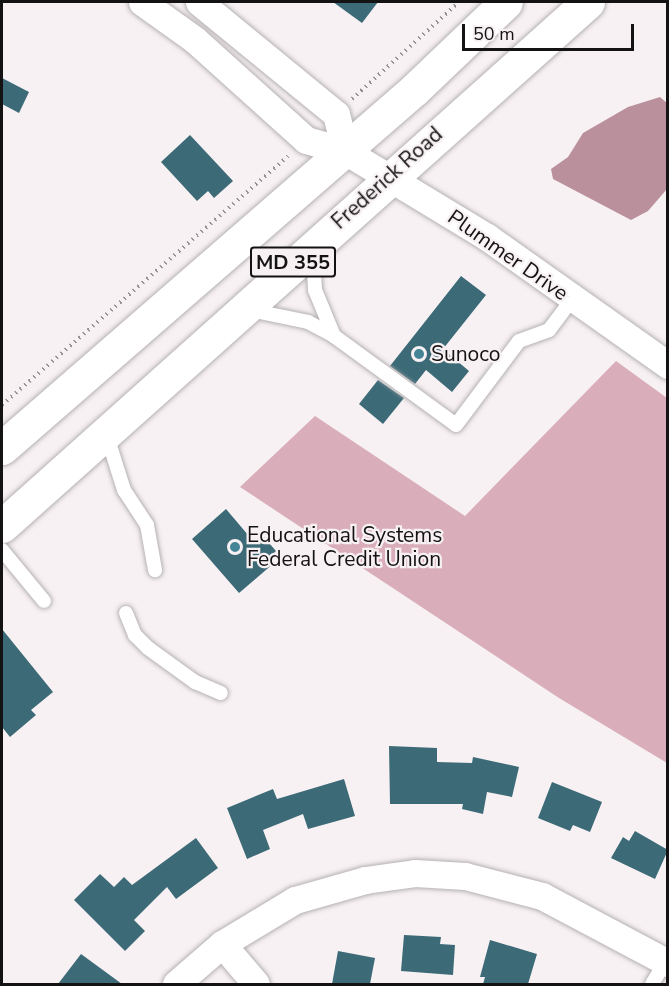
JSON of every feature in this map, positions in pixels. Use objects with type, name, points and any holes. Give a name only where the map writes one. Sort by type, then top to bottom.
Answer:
[{"type":"main road","name":"MD 355","points":[[2,448],[345,151],[506,2]]},
{"type":"main road","name":"Frederick Road","points":[[2,526],[313,243],[588,2]]},
{"type":"street","name":"Plummer Drive","points":[[142,2],[195,40],[306,140],[345,151],[487,237],[572,300],[668,365]]},
{"type":"street","points":[[199,2],[336,114],[345,151]]},
{"type":"street","points":[[176,984],[222,944],[295,900],[365,880],[415,873],[465,876],[542,896],[662,970]]},
{"type":"street","points":[[222,944],[256,984]]},
{"type":"lane","points":[[313,243],[315,290],[334,336]]},
{"type":"lane","points":[[239,310],[269,311],[308,322],[334,336],[456,425],[519,341],[549,330],[572,300]]},
{"type":"lane","points":[[105,432],[124,490],[147,525],[155,570]]},
{"type":"lane","points":[[2,550],[44,601]]},
{"type":"lane","points":[[126,613],[135,635],[148,648],[195,682],[220,693]]},
{"type":"path","points":[[336,114],[459,2]]},
{"type":"path","points":[[2,405],[306,140]]},
{"type":"shaded area","points":[[660,97],[667,103],[667,189],[648,211],[631,220],[553,179],[551,169],[568,157],[583,133],[628,107]]},
{"type":"shaded area","points":[[616,361],[667,398],[667,763],[559,698],[240,487],[315,416],[465,516]]},
{"type":"building","points":[[333,2],[378,2],[362,23]]},
{"type":"building","points":[[2,78],[29,92],[19,113],[2,104]]},
{"type":"building","points":[[190,135],[233,181],[214,198],[208,191],[197,201],[161,162]]},
{"type":"building","points":[[461,276],[486,295],[443,349],[469,371],[452,392],[426,370],[415,384],[390,366]]},
{"type":"building","points":[[378,380],[404,398],[383,424],[359,404]]},
{"type":"building","name":"Educational Systems Federal Credit Union","points":[[226,509],[254,542],[262,535],[276,551],[269,558],[274,563],[239,593],[192,539]]},
{"type":"building","points":[[2,629],[53,692],[31,710],[36,715],[10,737],[2,727]]},
{"type":"building","points":[[389,746],[437,748],[437,762],[472,763],[473,757],[519,767],[512,797],[487,792],[483,814],[462,809],[463,804],[390,804]]},
{"type":"building","points":[[344,779],[355,816],[308,829],[303,814],[263,830],[270,849],[247,859],[227,808],[273,789],[277,799]]},
{"type":"building","points":[[552,782],[602,802],[590,832],[573,825],[570,831],[538,818]]},
{"type":"building","points":[[635,831],[668,850],[655,879],[611,858],[623,837],[629,841]]},
{"type":"building","points":[[196,838],[218,868],[176,899],[167,887],[134,920],[145,931],[125,951],[74,900],[100,874],[114,887],[124,877],[132,885]]},
{"type":"building","points":[[404,935],[441,937],[440,944],[455,945],[453,975],[401,971]]},
{"type":"building","points":[[490,940],[537,954],[528,984],[483,984],[485,977],[480,977]]},
{"type":"building","points":[[338,951],[375,958],[370,984],[332,984]]},
{"type":"building","points":[[81,954],[122,984],[58,984]]},
{"type":"place","name":"Sunoco","points":[[419,354]]},
{"type":"place","name":"Educational Systems Federal Credit Union","points":[[235,547]]}]
